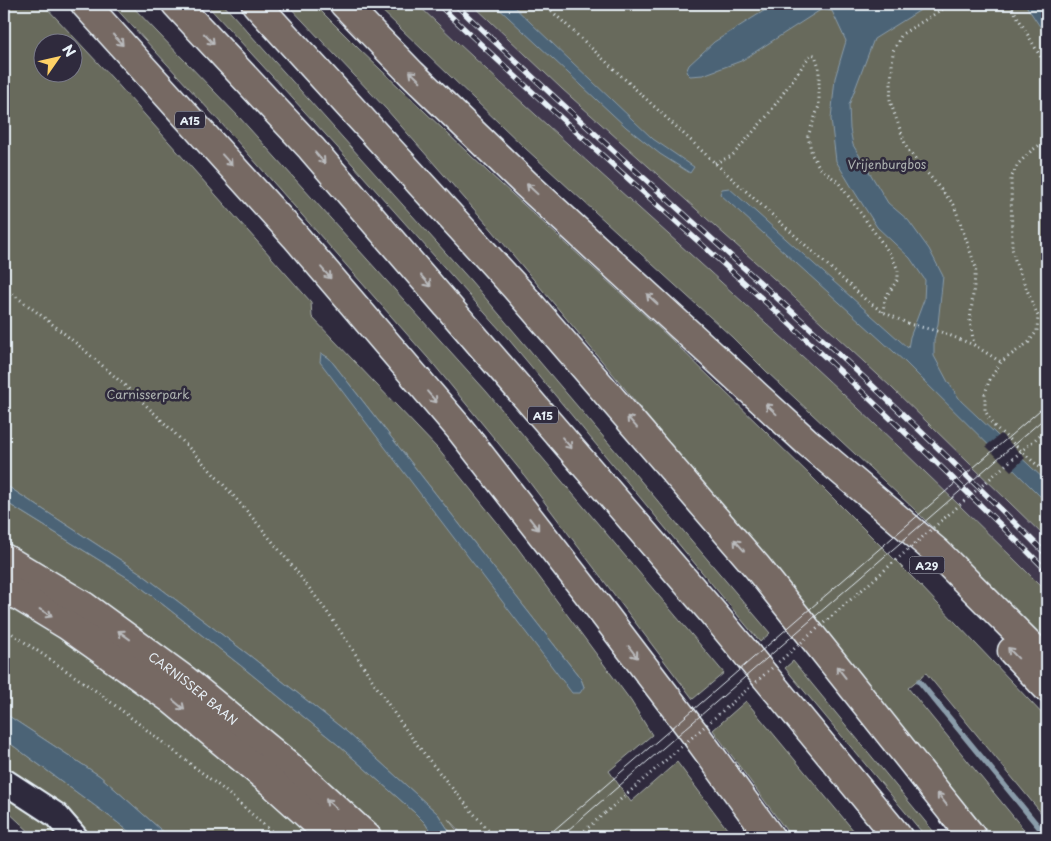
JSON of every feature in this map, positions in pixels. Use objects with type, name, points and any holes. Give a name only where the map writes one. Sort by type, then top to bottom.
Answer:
[{"type":"main road","name":"A15","points":[[85,4],[295,236],[459,428],[606,616],[770,837]]},
{"type":"main road","name":"A15","points":[[176,4],[318,156],[712,612],[898,837]]},
{"type":"main road","points":[[256,4],[516,288],[757,567],[972,837]]},
{"type":"main road","points":[[344,4],[412,74],[526,184],[807,442],[937,552],[1047,662]]},
{"type":"main road","name":"A29","points":[[807,442],[1047,688]]},
{"type":"main road","name":"CARNISSER BAAN","points":[[4,558],[84,606],[186,680],[287,764],[367,837]]},
{"type":"main road","name":"CARNISSER BAAN","points":[[4,588],[68,626],[171,699],[271,782],[332,837]]},
{"type":"street","points":[[4,781],[56,815],[75,837]]},
{"type":"path","points":[[544,4],[852,288],[883,312],[909,324],[941,332],[974,345],[1001,362]]},
{"type":"path","points":[[951,4],[902,34],[893,51],[890,101],[907,149],[954,205],[973,259],[976,268],[970,321],[974,345]]},
{"type":"path","points":[[1010,4],[1047,68]]},
{"type":"path","points":[[715,163],[732,156],[767,116],[811,54],[815,55],[819,67],[819,106],[808,136],[812,155],[820,168],[838,182],[891,255],[898,270],[898,279],[885,298],[883,312]]},
{"type":"path","points":[[1047,140],[1031,151],[1018,164],[1011,178],[1012,248],[1016,264],[1038,316],[1037,331],[1029,342],[1001,362],[989,381],[985,394],[985,410],[992,424],[1038,466],[1047,471]]},
{"type":"path","points":[[4,288],[78,344],[110,372],[166,424],[220,480],[259,525],[318,600],[401,723],[438,772],[494,837]]},
{"type":"path","points":[[577,837],[1047,429]]},
{"type":"path","points":[[4,628],[99,693],[216,783],[278,837]]},
{"type":"shaded area","points":[[417,4],[472,4],[562,89],[782,286],[891,387],[1047,539],[1047,592],[970,515],[756,313],[537,116]]},
{"type":"green space","name":"Carnisserpark","points":[[4,4],[43,4],[69,32],[32,32],[32,82],[82,82],[82,46],[311,302],[312,317],[438,449],[514,543],[631,701],[652,735],[609,771],[631,802],[677,762],[733,837],[465,837],[448,819],[462,837],[453,837],[438,814],[347,732],[139,572],[4,484]],"holes":[[[322,354],[329,358],[581,679],[584,687]]]},
{"type":"green space","points":[[112,4],[130,4],[239,117],[486,391],[724,673],[693,699],[521,471],[435,366],[221,123]]},
{"type":"green space","points":[[206,4],[223,4],[471,281],[770,633],[760,642],[510,341]]},
{"type":"green space","points":[[287,4],[314,4],[489,173],[671,339],[920,585],[1047,719],[1047,820],[926,673],[908,688],[1030,837],[992,837],[617,379],[487,224],[387,110]]},
{"type":"green space","points":[[375,4],[417,4],[500,83],[867,416],[1047,592],[1047,643],[914,509],[732,337],[525,148]]},
{"type":"green space","name":"Vrijenburgbos","points":[[472,4],[1047,4],[1047,539],[891,387],[782,286],[562,89]]},
{"type":"green space","points":[[4,501],[133,581],[337,744],[414,812],[425,823],[434,837],[368,837],[4,556]]},
{"type":"green space","points":[[4,596],[160,704],[317,837],[169,837],[100,776],[4,713]]},
{"type":"green space","points":[[793,661],[938,837],[926,837],[785,668]]},
{"type":"green space","points":[[746,701],[859,837],[791,837],[713,730]]},
{"type":"green space","points":[[4,739],[136,837],[85,837],[4,770]]},
{"type":"green space","points":[[4,794],[31,812],[59,837],[35,837],[4,808]]},
{"type":"water","points":[[494,4],[511,4],[653,139],[694,167],[690,173],[660,154],[626,127]]},
{"type":"water","points":[[775,4],[930,4],[874,39],[849,105],[853,145],[888,203],[908,220],[929,249],[943,276],[938,324],[934,340],[934,356],[948,382],[961,401],[1047,482],[1047,503],[905,362],[720,194],[722,189],[729,188],[908,348],[910,337],[924,300],[925,280],[910,258],[877,227],[836,161],[831,119],[835,78],[846,41],[832,11],[822,9],[741,61],[703,75],[690,76],[686,72],[689,65],[714,42]]},
{"type":"water","points":[[1025,4],[1047,4],[1047,37]]},
{"type":"water","points":[[321,353],[329,358],[581,679],[584,687],[580,693],[572,693],[320,362]]},
{"type":"water","points":[[4,484],[139,572],[347,732],[438,814],[453,837],[434,837],[425,823],[414,812],[337,744],[133,581],[4,501]]},
{"type":"water","points":[[4,713],[100,776],[169,837],[136,837],[4,739]]},
{"type":"pier","points":[[1001,434],[1025,458],[1011,471],[986,446]]},
{"type":"waterway","points":[[919,681],[1047,837]]},
{"type":"tram line","points":[[546,837],[1047,404]]},
{"type":"tram line","points":[[560,837],[1047,416]]},
{"type":"railway","points":[[438,4],[815,347],[1047,571]]},
{"type":"railway","points":[[455,4],[854,369],[952,461],[1047,555]]}]
